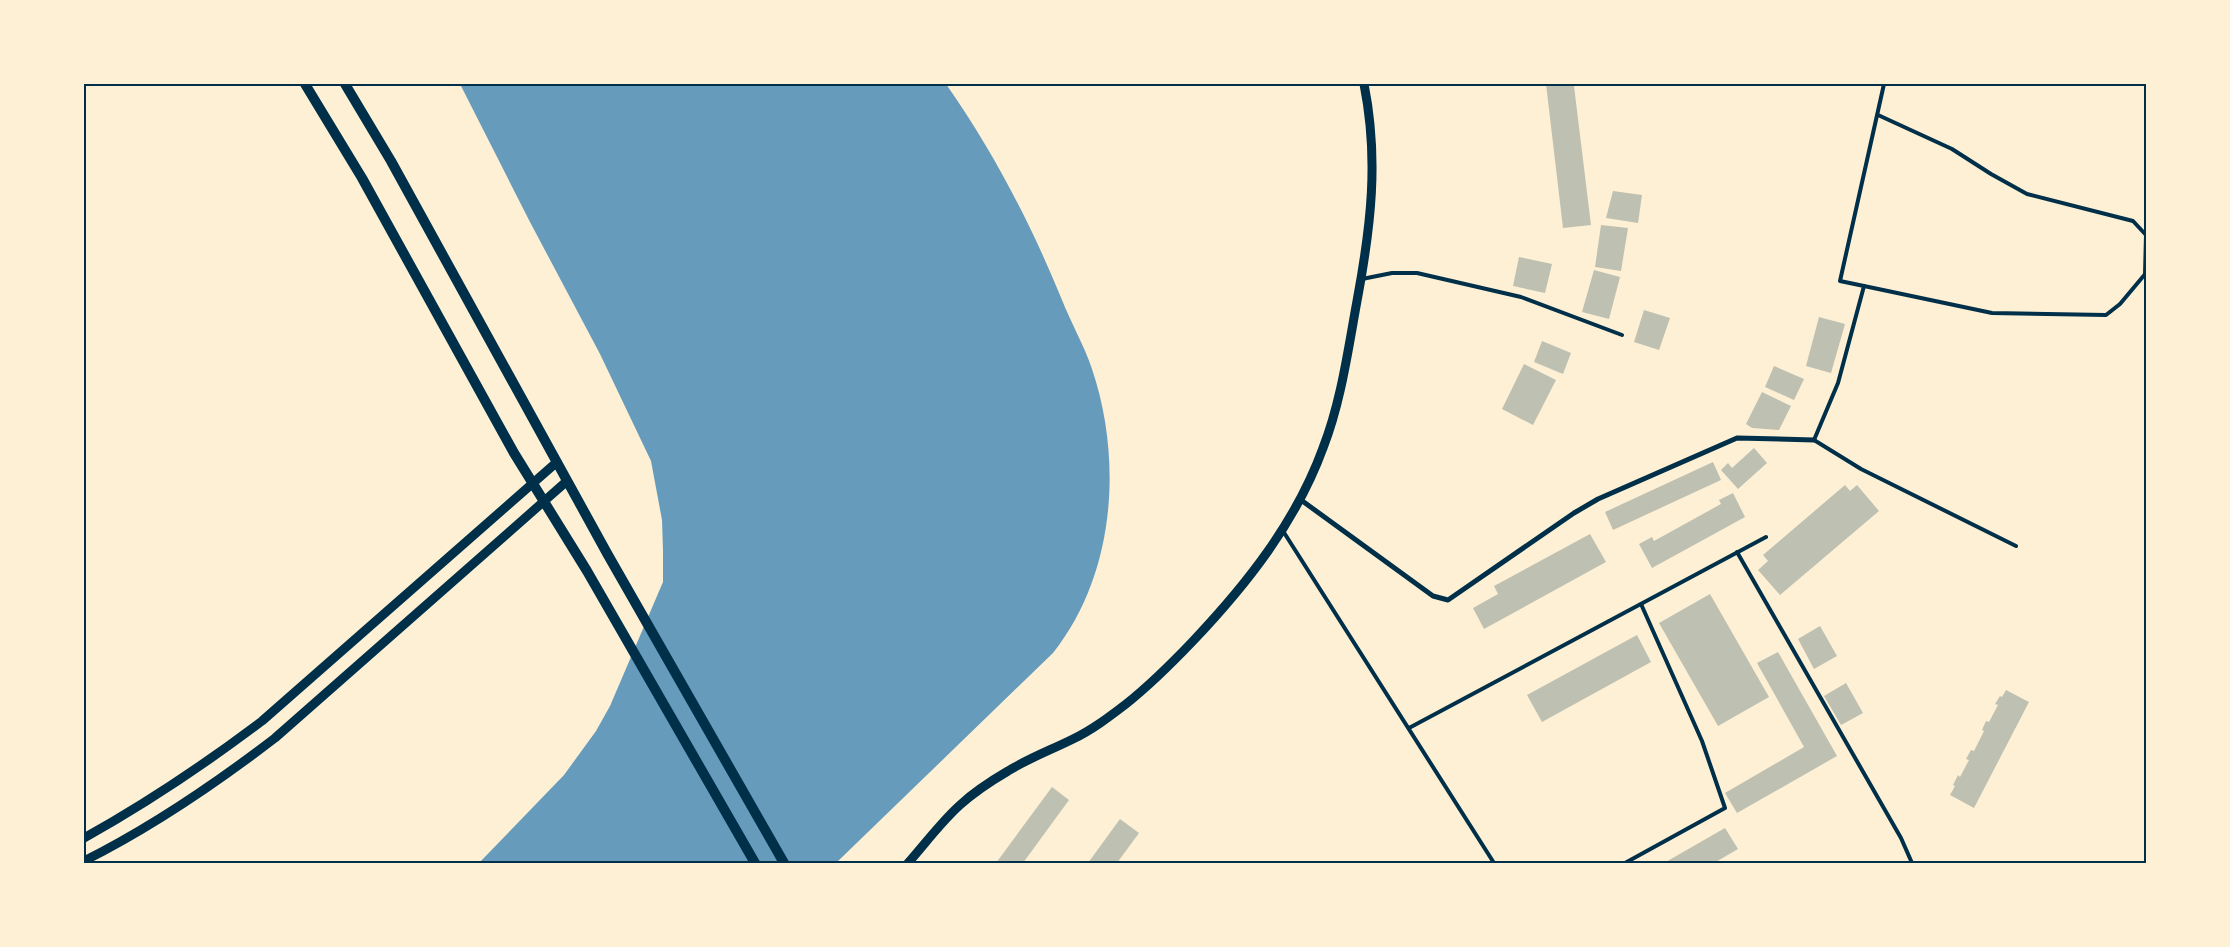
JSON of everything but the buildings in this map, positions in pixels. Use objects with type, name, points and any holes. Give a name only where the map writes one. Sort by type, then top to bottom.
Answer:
[{"type":"main road","points":[[305,84],[362,178],[514,453],[587,571],[755,863]]},
{"type":"main road","points":[[345,84],[391,161],[608,555],[784,863]]},
{"type":"street","points":[[908,863],[959,806],[982,788],[1027,760],[1073,739],[1100,722],[1140,692],[1178,656],[1234,596],[1283,531],[1301,500],[1324,446],[1350,341],[1372,209],[1374,181],[1372,128],[1364,84]]},
{"type":"street","points":[[1301,500],[1434,596],[1448,600],[1574,513],[1598,500],[1737,438],[1814,440]]},
{"type":"street","points":[[84,838],[168,788],[262,721],[557,462]]},
{"type":"street","points":[[84,861],[179,806],[228,774],[275,738],[567,481]]},
{"type":"lane","points":[[1878,115],[1952,149],[2027,194],[2133,221],[2146,234],[2146,273],[2120,304],[2106,315],[1992,313],[1840,281],[1884,84]]},
{"type":"lane","points":[[1361,279],[1392,273],[1417,273],[1436,276],[1521,296],[1622,334]]},
{"type":"lane","points":[[1864,286],[1838,383],[1814,440],[1861,469],[2016,546]]},
{"type":"lane","points":[[1283,531],[1494,863]]},
{"type":"lane","points":[[1409,728],[1766,537]]},
{"type":"lane","points":[[1737,552],[1901,838],[1912,863]]},
{"type":"lane","points":[[1625,863],[1725,808],[1702,741],[1641,604]]},
{"type":"water","points":[[460,84],[946,84],[980,135],[1024,216],[1085,351],[1102,404],[1108,441],[1110,479],[1101,553],[1090,589],[1074,622],[1053,653],[836,863],[479,863],[564,775],[596,731],[610,706],[663,582],[663,551],[662,520],[651,461],[600,354]]}]
